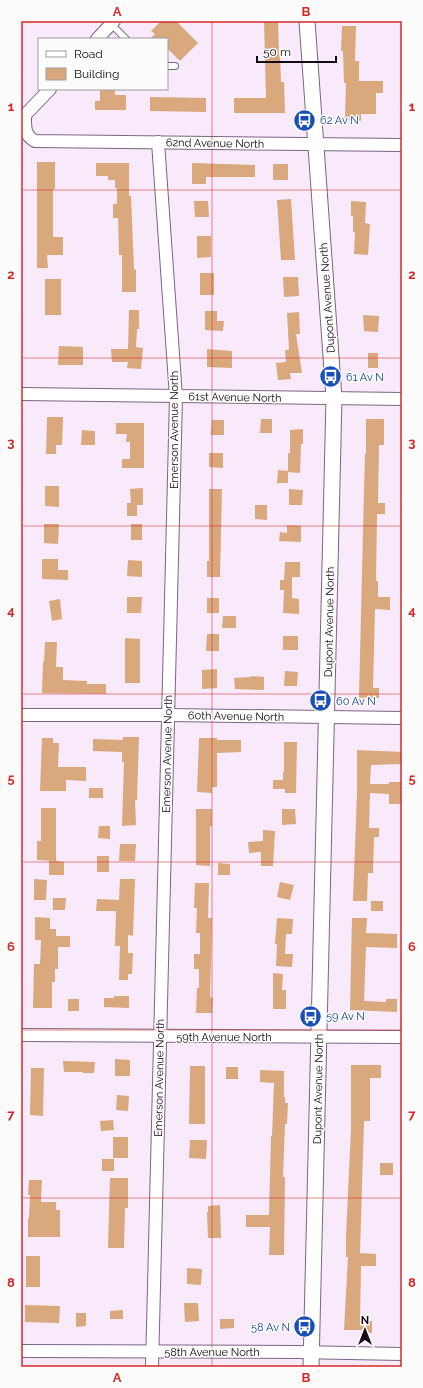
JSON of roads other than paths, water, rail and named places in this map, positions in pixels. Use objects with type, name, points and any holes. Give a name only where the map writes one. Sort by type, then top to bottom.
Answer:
[{"type":"street","name":"Dupont Avenue North","points":[[307,21],[334,398],[311,1360]]},
{"type":"street","points":[[98,38],[112,23]]},
{"type":"street","name":"62nd Avenue North","points":[[49,90],[25,116],[24,128],[30,138],[36,141],[402,145]]},
{"type":"street","name":"Emerson Avenue North","points":[[152,1367],[176,397],[158,142]]},
{"type":"street","name":"61st Avenue North","points":[[21,394],[402,399]]},
{"type":"street","name":"60th Avenue North","points":[[21,715],[402,718]]},
{"type":"street","name":"59th Avenue North","points":[[21,1035],[402,1037]]},
{"type":"street","name":"58th Avenue North","points":[[21,1351],[152,1352],[311,1360],[402,1354]]},
{"type":"lane","points":[[112,23],[125,38]]},
{"type":"lane","points":[[168,66],[175,66]]},
{"type":"place","name":"62 Av N","points":[[305,120]]},
{"type":"place","name":"61 Av N","points":[[330,377]]},
{"type":"place","name":"60 Av N","points":[[320,701]]},
{"type":"place","name":"59 Av N","points":[[310,1016]]},
{"type":"place","name":"58 Av N","points":[[305,1327]]}]
